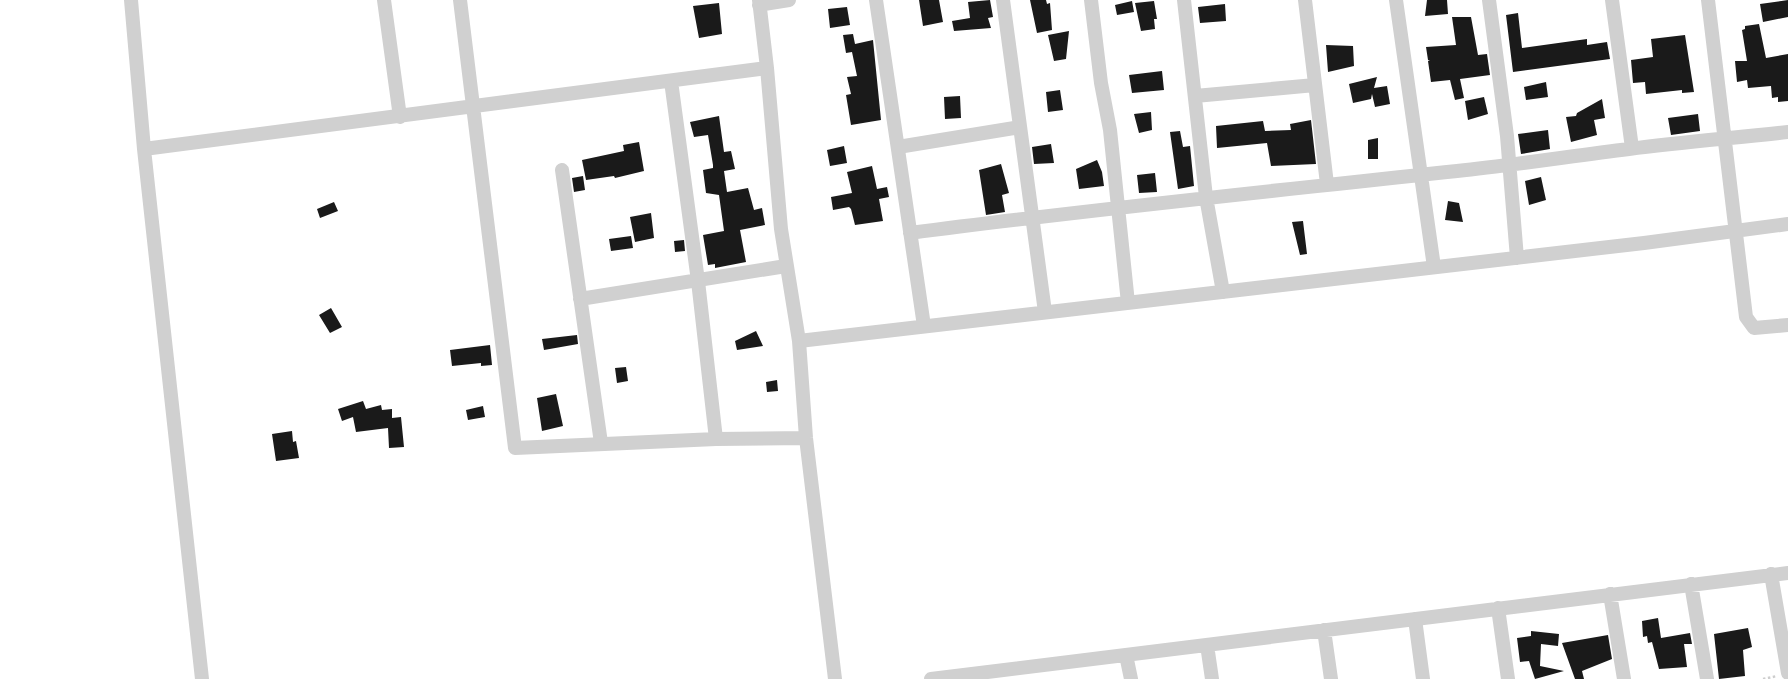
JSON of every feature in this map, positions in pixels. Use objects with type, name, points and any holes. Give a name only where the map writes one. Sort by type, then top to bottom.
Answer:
[{"type":"street","points":[[131,0],[144,149],[202,679]]},
{"type":"street","points":[[384,0],[400,117]]},
{"type":"street","points":[[460,0],[515,448],[716,439],[806,438]]},
{"type":"street","points":[[789,0],[759,2],[767,68],[780,220],[786,266],[800,340],[806,438],[835,679]]},
{"type":"street","points":[[876,0],[924,326]]},
{"type":"street","points":[[1003,0],[1046,312]]},
{"type":"street","points":[[1091,0],[1120,209],[1128,302]]},
{"type":"street","points":[[1184,0],[1206,197],[1223,292]]},
{"type":"street","points":[[1305,0],[1327,184]]},
{"type":"street","points":[[1396,0],[1434,267]]},
{"type":"street","points":[[1489,0],[1510,165],[1517,258]]},
{"type":"street","points":[[1612,0],[1632,148]]},
{"type":"street","points":[[1708,0],[1746,318],[1754,328],[1788,325]]},
{"type":"street","points":[[144,149],[767,68]]},
{"type":"street","points":[[671,81],[698,280],[716,439]]},
{"type":"street","points":[[1195,96],[1315,85]]},
{"type":"street","points":[[898,147],[1020,127]]},
{"type":"street","points":[[910,233],[1032,217],[1120,209],[1206,197],[1510,165],[1632,148],[1788,132]]},
{"type":"street","points":[[562,170],[601,443]]},
{"type":"street","points":[[800,340],[1517,258],[1788,224]]},
{"type":"street","points":[[580,299],[786,266]]},
{"type":"street","points":[[931,679],[1029,673],[1126,655],[1788,573]]},
{"type":"street","points":[[1771,574],[1788,673]]},
{"type":"street","points":[[1691,584],[1706,679]]},
{"type":"street","points":[[1610,594],[1624,679]]},
{"type":"street","points":[[1498,608],[1508,679]]},
{"type":"street","points":[[1414,619],[1423,679]]},
{"type":"street","points":[[1324,630],[1331,679]]},
{"type":"street","points":[[1207,645],[1212,679]]},
{"type":"street","points":[[1126,655],[1131,679]]},
{"type":"building","points":[[919,0],[939,0],[943,22],[923,26]]},
{"type":"building","points":[[990,0],[993,17],[988,18],[991,28],[954,31],[952,21],[970,18],[968,2]]},
{"type":"building","points":[[1030,0],[1046,0],[1047,4],[1050,3],[1052,30],[1037,33]]},
{"type":"building","points":[[1427,0],[1447,0],[1448,14],[1425,16]]},
{"type":"building","points":[[1788,0],[1788,17],[1763,22],[1760,4]]},
{"type":"building","points":[[1132,1],[1134,12],[1117,15],[1115,5]]},
{"type":"building","points":[[1154,1],[1157,19],[1154,19],[1155,29],[1141,31],[1135,3]]},
{"type":"building","points":[[719,3],[722,34],[699,38],[693,6]]},
{"type":"building","points":[[1225,4],[1226,21],[1200,23],[1198,7]]},
{"type":"building","points":[[847,7],[850,25],[830,28],[828,9]]},
{"type":"building","points":[[1518,13],[1522,48],[1587,39],[1587,45],[1607,42],[1610,59],[1513,72],[1506,15]]},
{"type":"building","points":[[1452,17],[1471,17],[1478,55],[1487,54],[1490,75],[1460,79],[1464,98],[1455,100],[1450,80],[1431,82],[1428,61],[1430,60],[1428,60],[1426,47],[1456,45]]},
{"type":"building","points":[[1759,24],[1766,58],[1788,54],[1788,101],[1778,102],[1778,97],[1772,98],[1771,86],[1748,88],[1747,80],[1737,82],[1735,61],[1747,61],[1742,30],[1745,29],[1745,26]]},
{"type":"building","points":[[1069,31],[1066,59],[1054,61],[1048,35]]},
{"type":"building","points":[[853,34],[855,44],[873,40],[881,120],[851,125],[846,95],[851,94],[847,77],[857,76],[852,52],[846,53],[843,35]]},
{"type":"building","points":[[1685,35],[1694,92],[1682,93],[1682,90],[1646,94],[1645,82],[1633,83],[1631,60],[1653,57],[1651,39]]},
{"type":"building","points":[[1326,45],[1353,46],[1354,66],[1328,72]]},
{"type":"building","points":[[1162,71],[1164,90],[1132,93],[1129,75]]},
{"type":"building","points":[[1377,77],[1374,88],[1387,86],[1390,104],[1375,107],[1372,94],[1371,99],[1353,103],[1349,84]]},
{"type":"building","points":[[1546,82],[1548,97],[1526,100],[1524,87]]},
{"type":"building","points":[[1060,90],[1063,110],[1048,112],[1046,92]]},
{"type":"building","points":[[960,96],[961,118],[945,119],[944,97]]},
{"type":"building","points":[[1484,97],[1488,114],[1468,120],[1465,101]]},
{"type":"building","points":[[1602,99],[1605,118],[1594,120],[1597,135],[1571,142],[1566,117],[1576,116],[1577,113]]},
{"type":"building","points":[[1151,112],[1152,130],[1139,133],[1134,114]]},
{"type":"building","points":[[1698,114],[1700,131],[1671,135],[1668,118]]},
{"type":"building","points":[[719,116],[724,152],[731,151],[735,169],[724,171],[727,192],[748,188],[754,210],[762,208],[765,225],[740,230],[746,262],[715,268],[715,264],[708,265],[703,235],[724,231],[719,195],[706,193],[703,170],[713,168],[708,135],[694,137],[690,122]]},
{"type":"building","points":[[1311,120],[1316,164],[1271,166],[1267,143],[1217,148],[1216,126],[1263,121],[1265,131],[1291,130],[1290,124]]},
{"type":"building","points":[[1548,130],[1550,149],[1521,154],[1518,134]]},
{"type":"building","points":[[1180,131],[1183,147],[1190,146],[1194,186],[1178,189],[1170,132]]},
{"type":"building","points":[[1378,138],[1378,159],[1368,159],[1368,140]]},
{"type":"building","points":[[639,142],[644,171],[615,178],[614,176],[586,180],[582,160],[624,151],[623,145]]},
{"type":"building","points":[[1051,144],[1054,163],[1034,164],[1032,147]]},
{"type":"building","points":[[844,146],[847,163],[830,166],[827,150]]},
{"type":"building","points":[[1097,160],[1102,172],[1104,186],[1079,189],[1076,169]]},
{"type":"building","points":[[1001,164],[1009,193],[1002,195],[1005,212],[986,215],[979,170]]},
{"type":"building","points":[[872,166],[877,189],[887,187],[889,197],[879,199],[883,221],[855,225],[851,209],[849,207],[833,210],[831,197],[852,193],[847,172]]},
{"type":"building","points":[[1155,173],[1157,192],[1139,193],[1137,175]]},
{"type":"building","points":[[583,176],[585,190],[574,192],[572,178]]},
{"type":"building","points":[[1541,177],[1546,200],[1529,205],[1525,181]]},
{"type":"building","points":[[1448,201],[1459,203],[1463,222],[1445,220]]},
{"type":"building","points":[[334,202],[338,211],[320,218],[317,209]]},
{"type":"building","points":[[651,213],[654,238],[635,242],[630,217]]},
{"type":"building","points":[[1303,221],[1307,254],[1300,255],[1292,222]]},
{"type":"building","points":[[631,236],[633,248],[611,251],[609,239]]},
{"type":"building","points":[[684,240],[685,251],[675,252],[674,241]]},
{"type":"building","points":[[331,308],[342,327],[330,333],[319,315]]},
{"type":"building","points":[[756,331],[763,346],[737,350],[735,341]]},
{"type":"building","points":[[577,335],[578,344],[544,350],[542,339]]},
{"type":"building","points":[[490,345],[492,365],[481,366],[481,363],[452,366],[450,350]]},
{"type":"building","points":[[626,367],[628,381],[617,383],[615,368]]},
{"type":"building","points":[[777,380],[778,391],[767,392],[766,382]]},
{"type":"building","points":[[556,394],[563,426],[542,431],[537,398]]},
{"type":"building","points":[[363,401],[366,409],[381,405],[382,410],[392,409],[392,418],[401,417],[404,447],[389,448],[388,428],[356,432],[353,417],[342,421],[338,409]]},
{"type":"building","points":[[483,406],[485,417],[468,420],[466,410]]},
{"type":"building","points":[[292,431],[293,442],[296,441],[299,458],[276,461],[272,434]]},
{"type":"building","points":[[1658,618],[1661,638],[1690,633],[1692,644],[1684,644],[1687,667],[1659,669],[1652,642],[1648,643],[1647,636],[1643,637],[1642,621]]},
{"type":"building","points":[[1748,628],[1752,647],[1743,650],[1745,676],[1719,679],[1714,634]]},
{"type":"building","points":[[1531,631],[1559,634],[1558,646],[1541,644],[1540,666],[1564,671],[1535,679],[1529,661],[1520,662],[1517,638],[1531,636]]},
{"type":"building","points":[[1608,635],[1612,659],[1582,671],[1584,679],[1575,679],[1562,643]]}]
